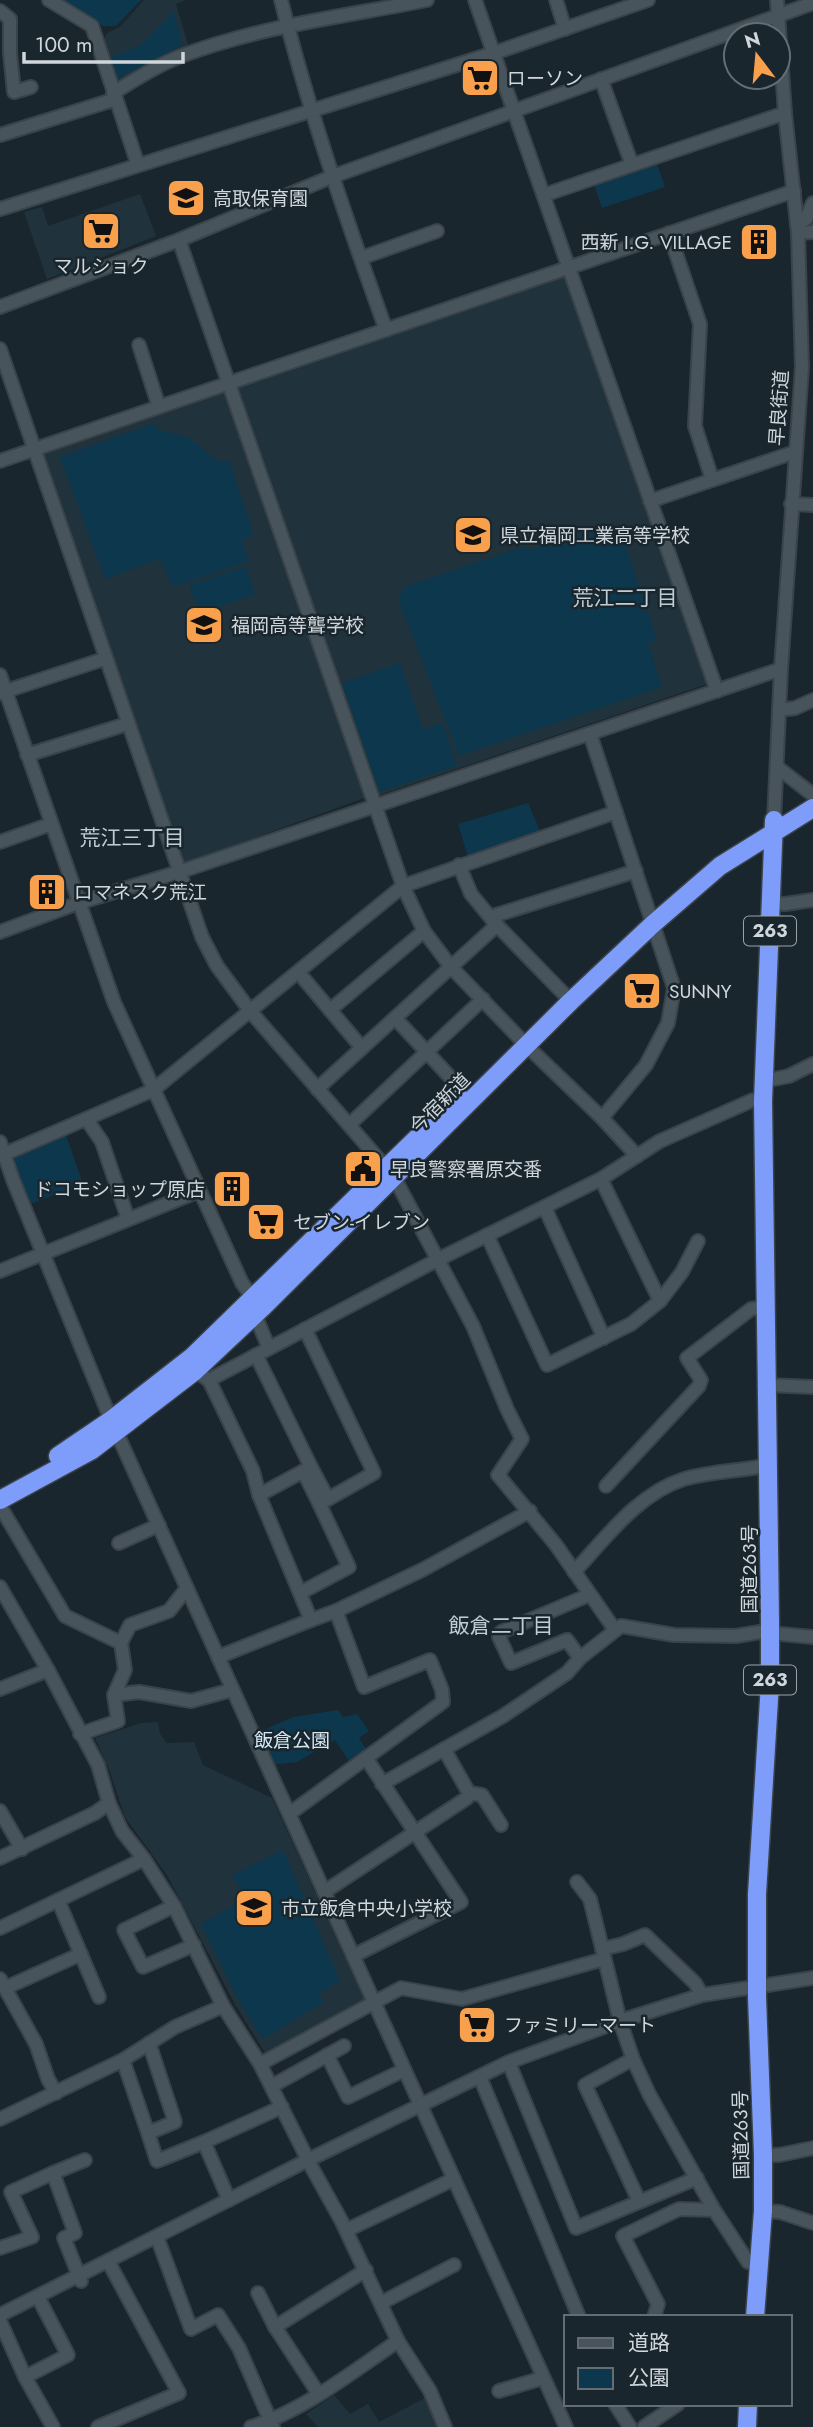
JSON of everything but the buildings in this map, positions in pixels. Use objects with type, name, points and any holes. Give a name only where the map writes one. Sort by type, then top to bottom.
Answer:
[{"type":"highway","points":[[774,826],[813,795]]},
{"type":"highway","points":[[774,826],[813,808]]},
{"type":"highway","name":"国道263号","points":[[755,2315],[763,2211],[757,1894],[770,1683],[763,1101],[774,826]]},
{"type":"highway","name":"今宿新道","points":[[0,1500],[92,1450],[114,1426],[193,1356],[254,1307],[524,1042],[711,865],[774,826]]},
{"type":"highway","name":"今宿新道","points":[[390,1172],[464,1093],[524,1042],[564,995],[652,919]]},
{"type":"highway","name":"今宿新道","points":[[0,1488],[202,1375],[254,1307]]},
{"type":"highway","points":[[747,2427],[748,2406]]},
{"type":"street","points":[[49,0],[92,26],[138,165]]},
{"type":"street","points":[[281,0],[331,177],[386,330]]},
{"type":"street","points":[[0,135],[114,96],[158,66],[185,55],[288,27],[427,0]]},
{"type":"street","points":[[475,0],[717,691]]},
{"type":"street","points":[[556,0],[565,29]]},
{"type":"street","points":[[0,209],[494,53],[565,29],[623,4],[648,0]]},
{"type":"street","name":"早良街道","points":[[774,826],[791,504],[807,367],[777,0]]},
{"type":"street","points":[[0,307],[179,240],[331,177],[813,3]]},
{"type":"street","points":[[0,11],[10,19],[14,92],[31,87]]},
{"type":"street","points":[[601,79],[632,165]]},
{"type":"street","points":[[544,195],[785,113]]},
{"type":"street","points":[[0,461],[794,191]]},
{"type":"street","points":[[797,228],[806,219],[813,203]]},
{"type":"street","points":[[797,228],[813,232]]},
{"type":"street","points":[[361,258],[437,231]]},
{"type":"street","points":[[669,233],[700,324],[695,426],[712,479]]},
{"type":"street","points":[[179,240],[403,886],[424,931],[451,967],[636,1156]]},
{"type":"street","points":[[139,345],[159,407]]},
{"type":"street","points":[[0,349],[104,659],[202,937],[217,966],[251,1012],[390,1172],[473,1326],[522,1439],[498,1475],[530,1511],[615,1630]]},
{"type":"street","points":[[650,500],[795,452]]},
{"type":"street","points":[[791,504],[813,505]]},
{"type":"street","points":[[3,692],[104,659]]},
{"type":"street","points":[[0,932],[78,903],[375,807],[781,669]]},
{"type":"street","points":[[0,675],[3,692],[114,1002],[254,1307],[269,1348]]},
{"type":"street","points":[[779,710],[795,708],[813,700]]},
{"type":"street","points":[[27,755],[127,724]]},
{"type":"street","points":[[590,734],[674,988],[668,1023],[646,1065],[601,1118]]},
{"type":"street","points":[[777,767],[813,795]]},
{"type":"street","points":[[566,2427],[114,1426],[2,1151],[87,1120],[153,1090],[403,886],[616,812]]},
{"type":"street","points":[[0,842],[51,824]]},
{"type":"street","points":[[459,865],[471,894],[493,921],[564,995]]},
{"type":"street","points":[[317,1089],[451,967],[493,921],[636,871]]},
{"type":"street","points":[[770,903],[813,900]]},
{"type":"street","points":[[330,1010],[424,931]]},
{"type":"street","points":[[299,972],[362,1048]]},
{"type":"street","points":[[349,1125],[483,999]]},
{"type":"street","points":[[395,1018],[464,1093]]},
{"type":"street","points":[[764,1081],[789,1076],[813,1064]]},
{"type":"street","points":[[312,1620],[259,1495],[253,1471],[202,1375],[256,1355],[437,1260],[545,1208],[601,1179],[660,1141],[753,1100],[763,1101]]},
{"type":"street","points":[[87,1120],[102,1142],[128,1219]]},
{"type":"street","points":[[601,1179],[660,1301]]},
{"type":"street","points":[[0,1186],[13,1180]]},
{"type":"street","points":[[0,1270],[199,1191]]},
{"type":"street","points":[[545,1208],[604,1338]]},
{"type":"street","points":[[487,1235],[547,1365],[631,1324],[660,1301],[682,1272],[698,1241]]},
{"type":"street","points":[[606,1486],[699,1386],[701,1380],[687,1358],[751,1309],[765,1307]]},
{"type":"street","points":[[304,1329],[374,1473],[323,1501]]},
{"type":"street","points":[[256,1355],[323,1501],[349,1567],[300,1593]]},
{"type":"street","points":[[767,1385],[813,1387]]},
{"type":"street","points":[[574,1572],[635,1507],[659,1491],[685,1479],[759,1467],[768,1468]]},
{"type":"street","points":[[259,1495],[307,1469]]},
{"type":"street","points":[[0,1506],[65,1616],[121,1643]]},
{"type":"street","points":[[218,1657],[336,1611],[422,1570],[530,1511]]},
{"type":"street","points":[[119,1543],[159,1525]]},
{"type":"street","points":[[0,1587],[98,1765],[108,1802],[122,1831],[144,1859],[174,1906],[223,2006],[272,2086],[366,2270],[398,2341],[430,2391],[444,2427]]},
{"type":"street","points":[[80,1734],[117,1721],[114,1695],[125,1670],[121,1643],[130,1625],[169,1612],[187,1588]]},
{"type":"street","points":[[580,1658],[567,1640],[511,1663],[499,1637],[501,1632],[589,1595]]},
{"type":"street","points":[[289,1814],[443,1702],[442,1690],[430,1660],[364,1687],[336,1611]]},
{"type":"street","points":[[382,1784],[514,1709],[567,1673],[580,1658],[621,1626],[674,1635],[736,1636],[770,1633],[813,1637]]},
{"type":"street","points":[[0,1689],[48,1670]]},
{"type":"street","points":[[114,1695],[139,1692],[191,1701],[232,1690]]},
{"type":"street","points":[[444,1749],[469,1793]]},
{"type":"street","points":[[353,1956],[461,1902],[366,1758]]},
{"type":"street","points":[[469,1793],[482,1795],[501,1825]]},
{"type":"street","points":[[324,1892],[467,1798],[469,1793]]},
{"type":"street","points":[[0,1858],[95,1812],[108,1802]]},
{"type":"street","points":[[0,1811],[22,1849]]},
{"type":"street","points":[[0,1928],[144,1859]]},
{"type":"street","points":[[577,1882],[590,1899],[622,2024],[633,2059],[649,2094],[714,2210],[748,2262],[760,2263]]},
{"type":"street","points":[[58,1900],[99,1997]]},
{"type":"street","points":[[174,1906],[124,1930],[143,1967],[194,1945]]},
{"type":"street","points":[[260,2064],[401,1988],[461,1999],[603,1954],[645,1935],[695,1983],[702,1995]]},
{"type":"street","points":[[56,2093],[48,2079],[36,2044],[3,1983],[81,1954]]},
{"type":"street","points":[[421,2107],[622,2024],[757,1988],[813,1978]]},
{"type":"street","points":[[0,2315],[80,2279],[509,2062],[702,1995],[757,1988]]},
{"type":"street","points":[[0,2119],[123,2060],[175,2027],[223,2006]]},
{"type":"street","points":[[148,2133],[175,2122],[149,2043]]},
{"type":"street","points":[[272,2086],[344,2046]]},
{"type":"street","points":[[327,2056],[348,2097],[404,2070]]},
{"type":"street","points":[[633,2059],[585,2085],[639,2201]]},
{"type":"street","points":[[123,2060],[158,2161],[282,2107]]},
{"type":"street","points":[[511,2068],[576,2228],[697,2178]]},
{"type":"street","points":[[482,2082],[578,2315]]},
{"type":"street","points":[[204,2142],[229,2200]]},
{"type":"street","points":[[763,2155],[779,2155],[813,2148]]},
{"type":"street","points":[[0,2248],[32,2237],[11,2192],[85,2160]]},
{"type":"street","points":[[158,2240],[229,2200],[309,2163]]},
{"type":"street","points":[[53,2173],[75,2233],[64,2238],[80,2279]]},
{"type":"street","points":[[346,2230],[454,2179]]},
{"type":"street","points":[[655,2315],[658,2304],[622,2236],[679,2209],[714,2210]]},
{"type":"street","points":[[763,2211],[780,2212],[813,2223]]},
{"type":"street","points":[[158,2240],[191,2329],[218,2315],[239,2348],[272,2424]]},
{"type":"street","points":[[98,2427],[179,2393],[110,2264]]},
{"type":"street","points":[[381,2303],[454,2265]]},
{"type":"street","points":[[275,2327],[366,2270]]},
{"type":"street","points":[[258,2293],[275,2327],[318,2393]]},
{"type":"street","points":[[39,2299],[0,2322],[25,2377],[53,2427]]},
{"type":"street","points":[[25,2377],[68,2355],[39,2299]]},
{"type":"street","points":[[251,2427],[272,2424],[398,2341]]},
{"type":"street","points":[[499,2391],[543,2378]]},
{"type":"street","points":[[616,2406],[630,2427]]},
{"type":"street","points":[[644,2427],[675,2406]]},
{"type":"shaded area","points":[[144,0],[186,0],[176,4],[188,45],[116,83],[103,43],[107,33],[120,27]]},
{"type":"shaded area","name":"マルショク","points":[[140,194],[156,236],[47,279],[24,212],[42,207],[48,226]]},
{"type":"shaded area","name":"県立福岡工業高等学校","points":[[567,274],[710,683],[377,796],[238,387]]},
{"type":"shaded area","name":"福岡高等聾学校","points":[[225,393],[367,797],[182,864],[44,454]]},
{"type":"shaded area","name":"市立飯倉中央小学校","points":[[158,1722],[160,1734],[167,1743],[194,1742],[203,1765],[272,1798],[365,2001],[266,2054],[236,2006],[167,1875],[125,1817],[95,1738],[141,1723]]},
{"type":"shaded area","points":[[334,2395],[350,2414],[368,2404],[379,2422],[425,2398],[437,2427],[318,2427],[306,2414]]},
{"type":"green space","points":[[59,0],[141,0],[116,26],[103,26]]},
{"type":"green space","points":[[174,11],[182,45],[117,79],[110,57],[139,46]]},
{"type":"green space","points":[[656,161],[665,187],[602,208],[593,182]]},
{"type":"green space","points":[[154,423],[157,429],[190,439],[217,460],[229,460],[254,536],[242,540],[249,561],[173,587],[160,559],[105,579],[60,457]]},
{"type":"green space","points":[[600,528],[623,537],[657,640],[648,643],[662,687],[459,756],[398,599],[404,587],[523,547],[531,549]]},
{"type":"green space","points":[[246,566],[255,594],[199,614],[189,585]]},
{"type":"green space","points":[[400,663],[423,729],[443,723],[457,766],[379,792],[342,683]]},
{"type":"green space","points":[[528,803],[542,835],[469,860],[458,824]]},
{"type":"green space","points":[[66,1135],[83,1184],[30,1204],[12,1159]]},
{"type":"green space","name":"飯倉公園","points":[[338,1710],[343,1717],[357,1714],[369,1731],[359,1738],[368,1752],[351,1764],[335,1740],[297,1762],[270,1765],[256,1733],[293,1717]]},
{"type":"green space","points":[[283,1850],[340,1981],[319,1993],[324,2002],[263,2039],[238,1999],[201,1924],[245,1899],[233,1875]]},
{"type":"place","name":"ローソン","points":[[480,78]]},
{"type":"place","name":"高取保育園","points":[[186,198]]},
{"type":"place","name":"マルショク","points":[[101,231]]},
{"type":"place","name":"西新 I.G. VILLAGE","points":[[759,242]]},
{"type":"place","name":"県立福岡工業高等学校","points":[[473,535]]},
{"type":"place","name":"福岡高等聾学校","points":[[204,625]]},
{"type":"place","name":"ロマネスク荒江","points":[[47,892]]},
{"type":"place","name":"SUNNY","points":[[642,991]]},
{"type":"place","name":"早良警察署原交番","points":[[363,1169]]},
{"type":"place","name":"ドコモショップ原店","points":[[232,1189]]},
{"type":"place","name":"セブン-イレブン","points":[[266,1222]]},
{"type":"place","name":"市立飯倉中央小学校","points":[[254,1908]]},
{"type":"place","name":"ファミリーマート","points":[[477,2025]]},
{"type":"district","name":"荒江二丁目","points":[[625,598]]},
{"type":"district","name":"荒江三丁目","points":[[132,838]]},
{"type":"district","name":"飯倉二丁目","points":[[501,1626]]}]
